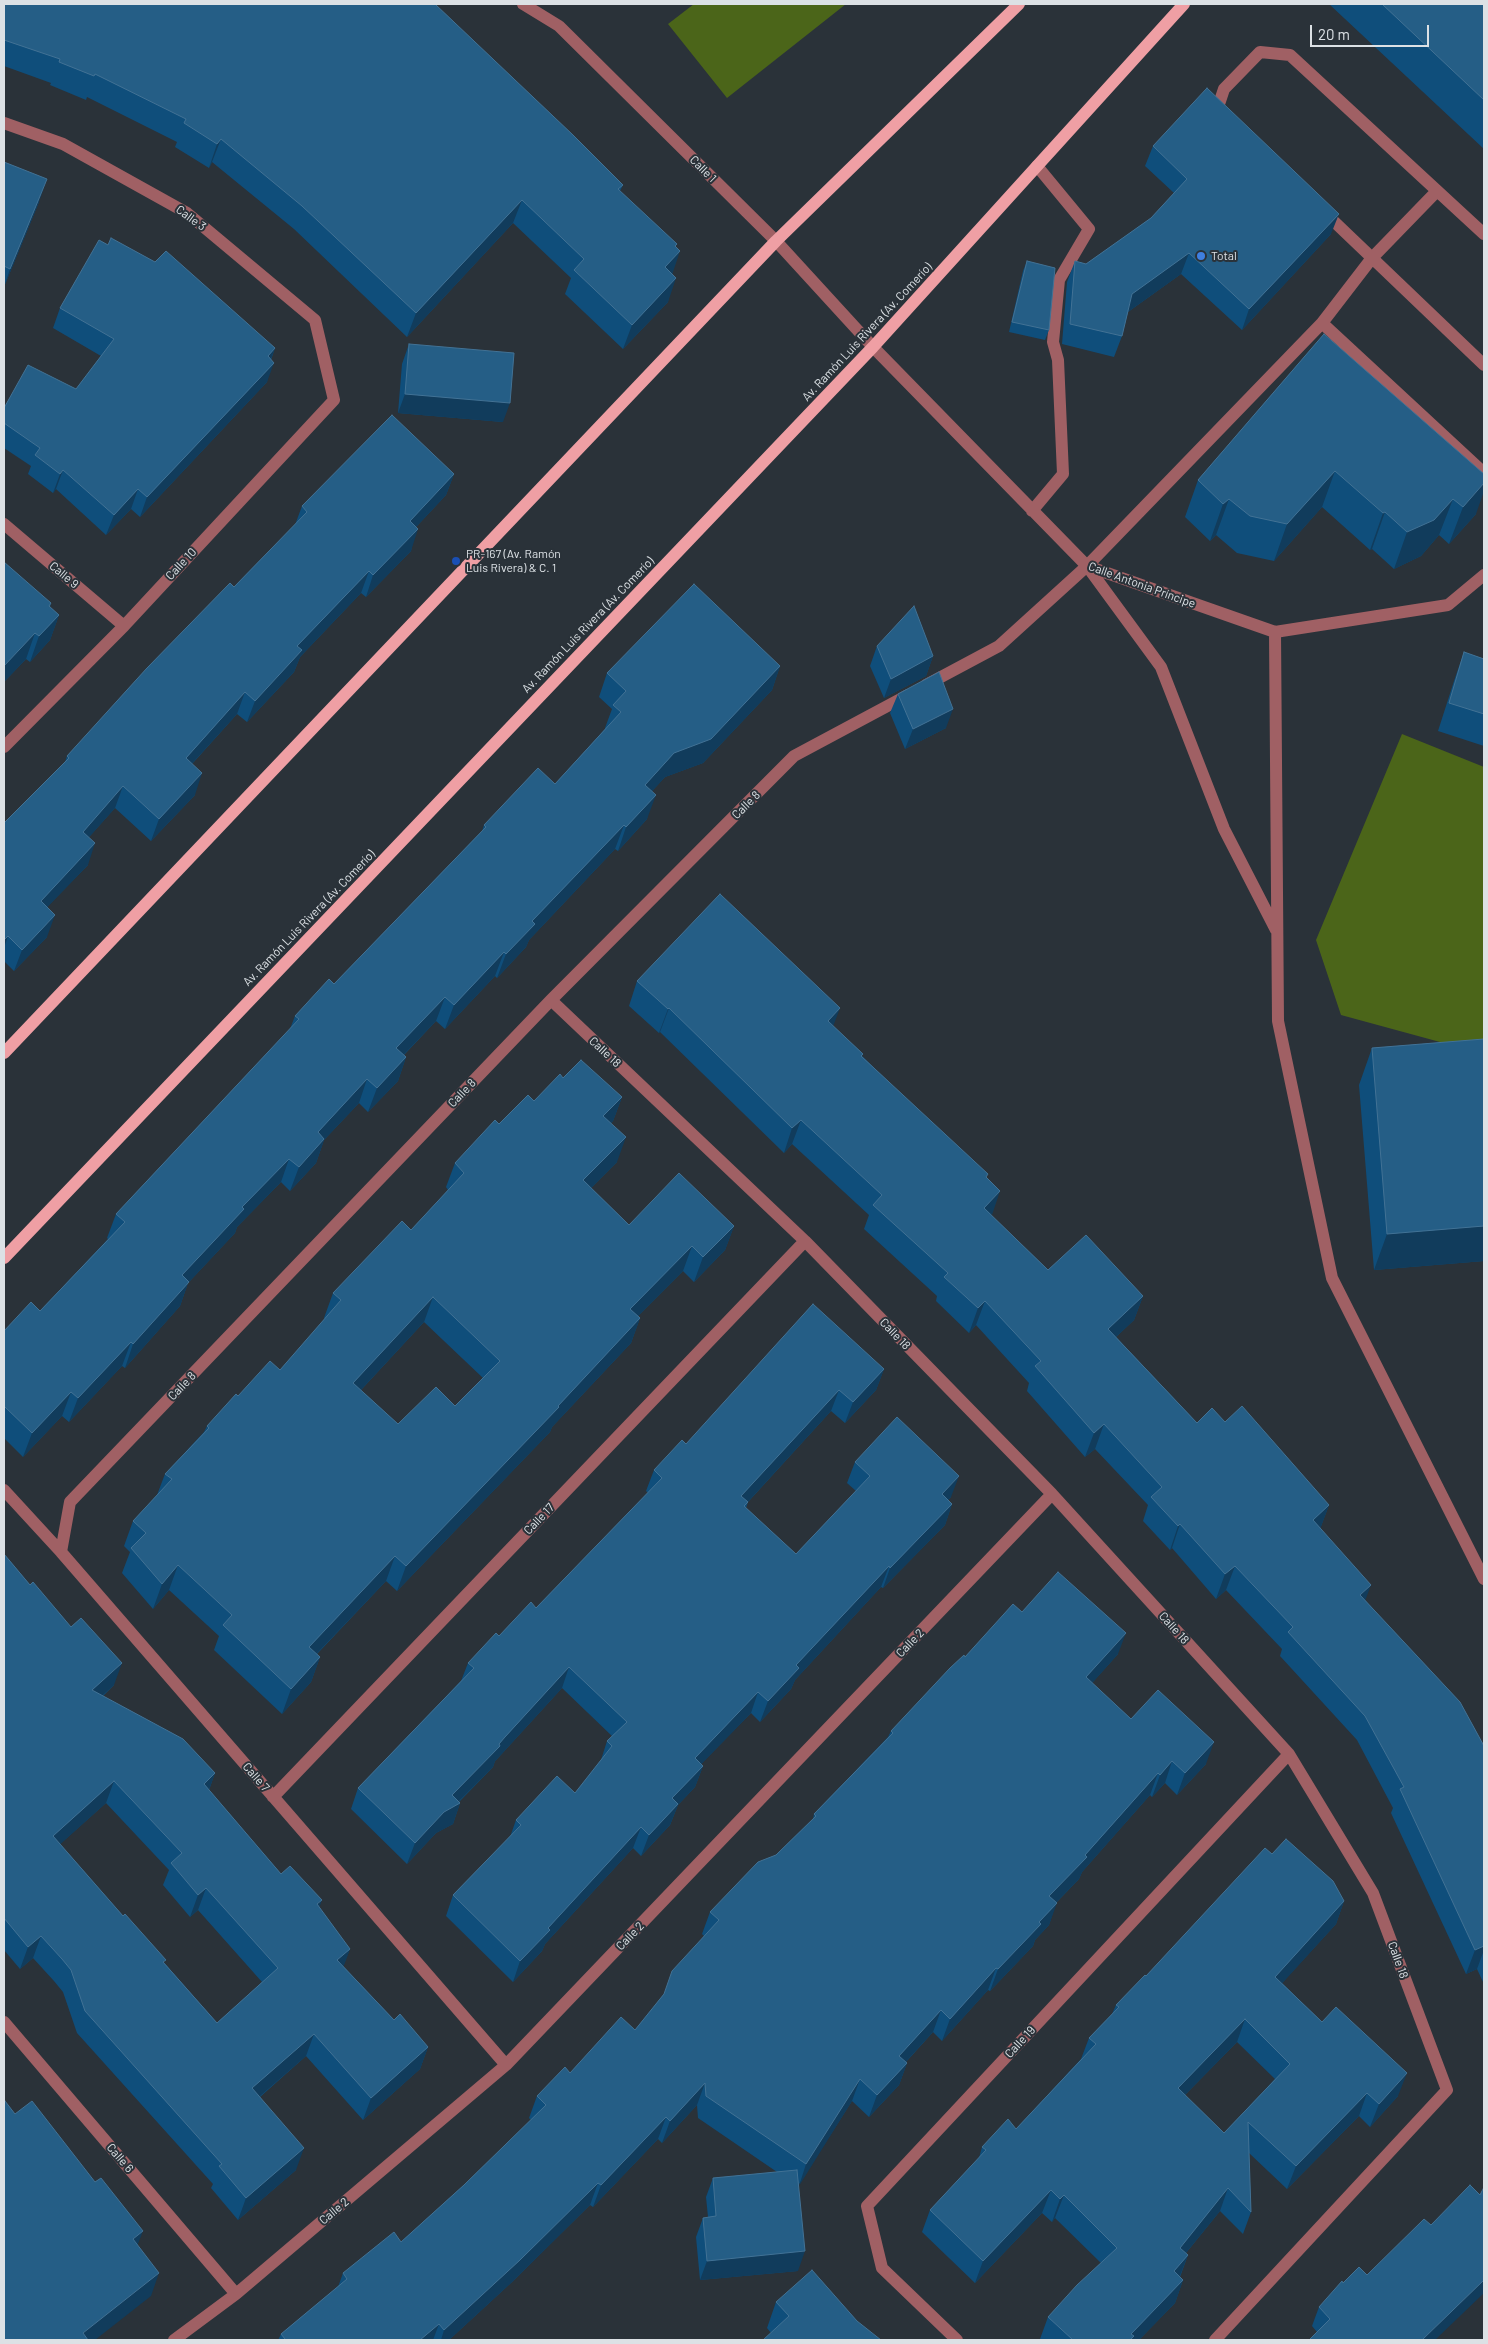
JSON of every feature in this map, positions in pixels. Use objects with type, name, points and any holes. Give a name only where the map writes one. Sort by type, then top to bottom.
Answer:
[{"type":"main road","points":[[4,1053],[776,241],[1019,4]]},
{"type":"main road","name":"Av. Ramón Luis Rivera (Av. Comerío)","points":[[4,1258],[873,347],[1184,4]]},
{"type":"street","name":"Calle 1","points":[[523,4],[559,26],[776,241],[873,347]]},
{"type":"street","points":[[1231,124],[1217,110],[1224,89],[1260,52],[1290,55],[1484,234]]},
{"type":"street","name":"Calle 3","points":[[4,123],[63,144],[187,213],[315,320],[327,370]]},
{"type":"street","points":[[1032,511],[1063,474],[1058,360],[1053,342],[1058,280],[1089,228],[1037,166]]},
{"type":"street","name":"Calle 8","points":[[61,1552],[70,1502],[551,1000],[794,756],[999,646],[1086,566],[1322,323],[1372,258],[1437,191]]},
{"type":"street","points":[[1316,204],[1483,362]]},
{"type":"street","points":[[1322,323],[1484,473]]},
{"type":"street","name":"Calle Antonia Príncipe","points":[[873,347],[1086,566],[1276,632],[1448,605],[1484,574]]},
{"type":"street","name":"Calle 10","points":[[4,747],[124,626],[334,400],[327,370]]},
{"type":"street","name":"Calle 9","points":[[4,524],[124,626]]},
{"type":"street","points":[[1086,566],[1161,667],[1224,829],[1278,932]]},
{"type":"street","points":[[1276,632],[1278,1021],[1332,1278],[1484,1579]]},
{"type":"street","name":"Calle 18","points":[[551,1000],[805,1241],[1052,1494],[1289,1754],[1373,1893],[1447,2090],[1215,2340]]},
{"type":"street","name":"Calle 17","points":[[273,1797],[805,1241]]},
{"type":"street","name":"Calle 7","points":[[4,1490],[61,1552],[506,2065]]},
{"type":"street","name":"Calle 2","points":[[174,2340],[236,2294],[506,2065],[1052,1494]]},
{"type":"street","name":"Calle 19","points":[[957,2340],[882,2268],[867,2206],[1289,1754]]},
{"type":"street","name":"Calle 6","points":[[4,2022],[236,2294]]},
{"type":"green space","points":[[694,4],[846,4],[727,98],[668,24]]},
{"type":"green space","points":[[1402,734],[1484,767],[1484,1054],[1341,1015],[1316,940]]},
{"type":"building","points":[[4,4],[435,4],[573,135],[623,185],[618,189],[677,244],[675,246],[680,251],[665,267],[676,278],[632,325],[574,270],[584,259],[522,200],[416,313],[302,206],[221,139],[217,144],[184,123],[186,119],[95,74],[94,76],[59,62],[60,59],[4,40]]},
{"type":"building","points":[[1382,4],[1484,4],[1484,100]]},
{"type":"building","points":[[1207,88],[1339,214],[1249,309],[1189,253],[1132,294],[1122,336],[1070,324],[1075,261],[1086,264],[1151,218],[1187,179],[1153,146]]},
{"type":"building","points":[[4,162],[47,179],[10,269],[4,266]]},
{"type":"building","points":[[111,238],[155,262],[166,251],[275,348],[268,356],[274,363],[147,497],[138,489],[114,515],[63,470],[60,474],[35,455],[40,448],[4,423],[4,408],[28,365],[76,389],[114,339],[60,308],[99,240],[108,245]]},
{"type":"building","points":[[1027,261],[1055,268],[1049,330],[1012,322]]},
{"type":"building","points":[[1324,334],[1484,474],[1484,483],[1463,507],[1453,499],[1434,520],[1407,532],[1335,471],[1287,524],[1250,516],[1229,499],[1223,504],[1198,480]]},
{"type":"building","points":[[409,344],[514,353],[510,403],[405,394]]},
{"type":"building","points":[[392,415],[454,474],[410,521],[418,529],[373,575],[369,571],[297,646],[302,650],[255,701],[245,692],[186,758],[202,773],[159,819],[123,786],[83,832],[95,843],[41,901],[55,915],[22,950],[8,936],[4,940],[4,823],[69,758],[67,756],[147,668],[230,583],[234,587],[307,512],[302,506]]},
{"type":"building","points":[[4,562],[51,603],[49,606],[59,615],[39,636],[35,633],[4,666]]},
{"type":"building","points":[[694,584],[780,666],[711,739],[674,753],[645,785],[656,795],[626,827],[624,825],[532,921],[535,924],[506,954],[504,952],[454,1005],[445,997],[396,1048],[406,1057],[377,1088],[367,1079],[318,1132],[324,1139],[299,1167],[289,1159],[242,1207],[244,1209],[182,1275],[189,1282],[133,1344],[131,1342],[78,1398],[71,1392],[32,1433],[4,1406],[4,1331],[31,1302],[40,1311],[125,1222],[116,1214],[299,1019],[295,1016],[329,979],[334,984],[486,827],[484,825],[538,768],[555,784],[621,712],[613,705],[626,691],[607,673]]},
{"type":"building","points":[[914,606],[933,656],[891,679],[877,646]]},
{"type":"building","points":[[1464,652],[1484,659],[1484,714],[1449,703]]},
{"type":"building","points":[[939,672],[953,709],[913,729],[898,694]]},
{"type":"building","points":[[720,894],[840,1008],[828,1021],[863,1054],[861,1056],[988,1174],[986,1177],[1000,1191],[984,1208],[1048,1270],[1086,1235],[1143,1296],[1108,1329],[1197,1423],[1212,1408],[1225,1422],[1242,1406],[1329,1505],[1313,1520],[1371,1585],[1360,1595],[1460,1702],[1484,1746],[1484,1946],[1475,1950],[1400,1789],[1404,1787],[1365,1716],[1288,1632],[1293,1627],[1235,1566],[1225,1574],[1180,1524],[1178,1526],[1151,1497],[1162,1487],[1104,1424],[1094,1433],[1035,1366],[1041,1361],[985,1301],[978,1308],[944,1277],[948,1273],[873,1205],[882,1195],[801,1120],[792,1128],[669,1008],[637,981]]},
{"type":"building","points":[[1484,1039],[1484,1226],[1387,1234],[1372,1048]]},
{"type":"building","points":[[581,1060],[622,1097],[603,1116],[626,1137],[583,1180],[629,1225],[679,1173],[734,1226],[703,1257],[692,1246],[630,1309],[640,1318],[559,1407],[406,1566],[395,1556],[309,1647],[320,1657],[291,1689],[223,1625],[232,1615],[178,1565],[162,1584],[131,1548],[146,1533],[133,1521],[172,1479],[165,1474],[209,1428],[207,1426],[236,1394],[238,1396],[270,1361],[280,1370],[341,1300],[333,1293],[402,1221],[411,1230],[464,1173],[455,1163],[495,1120],[499,1124],[528,1095],[534,1101],[560,1074],[563,1078]],"holes":[[[433,1297],[500,1361],[455,1406],[436,1387],[398,1424],[353,1383]]]},
{"type":"building","points":[[813,1304],[884,1369],[853,1402],[839,1390],[741,1496],[748,1502],[744,1506],[796,1554],[870,1476],[855,1462],[897,1417],[959,1476],[942,1494],[952,1504],[890,1568],[889,1566],[796,1665],[799,1668],[768,1701],[758,1692],[695,1758],[703,1766],[672,1798],[678,1804],[649,1835],[641,1827],[520,1961],[453,1895],[521,1825],[516,1820],[557,1776],[575,1793],[612,1746],[607,1741],[627,1722],[569,1667],[505,1737],[499,1744],[500,1746],[452,1795],[460,1803],[444,1812],[415,1843],[358,1788],[474,1668],[468,1663],[496,1633],[499,1636],[531,1602],[536,1608],[662,1478],[654,1470],[682,1440],[686,1444]]},
{"type":"building","points":[[4,1554],[30,1585],[33,1582],[71,1627],[81,1618],[122,1663],[92,1690],[183,1739],[215,1773],[204,1784],[281,1874],[290,1866],[322,1900],[317,1904],[350,1949],[337,1960],[394,2020],[400,2014],[428,2047],[371,2098],[314,2034],[252,2088],[304,2148],[246,2198],[219,2166],[222,2164],[85,2011],[71,1970],[62,1959],[41,1936],[28,1947],[4,1918]],"holes":[[[114,1781],[182,1853],[171,1863],[198,1895],[206,1888],[278,1968],[217,2023],[163,1962],[166,1960],[125,1914],[123,1916],[53,1836]]]},
{"type":"building","points":[[1058,1572],[1126,1633],[1086,1677],[1131,1719],[1158,1690],[1214,1742],[1185,1773],[1172,1761],[1160,1775],[1158,1773],[1085,1855],[1087,1857],[1049,1896],[1057,1903],[1039,1922],[1041,1924],[998,1969],[996,1968],[950,2019],[941,2010],[899,2056],[907,2063],[877,2095],[860,2079],[806,2164],[706,2096],[705,2083],[670,2121],[666,2117],[601,2185],[598,2183],[520,2260],[444,2330],[439,2324],[420,2340],[284,2340],[281,2334],[347,2279],[343,2273],[394,2232],[401,2242],[464,2185],[546,2105],[537,2096],[565,2067],[570,2073],[621,2017],[635,2030],[664,1994],[672,1971],[719,1920],[710,1912],[758,1862],[776,1855],[816,1816],[814,1814],[893,1733],[891,1731],[950,1668],[964,1655],[965,1657],[1013,1604],[1022,1612]]},
{"type":"building","points":[[1286,1839],[1333,1881],[1344,1901],[1275,1977],[1322,2022],[1336,2007],[1407,2073],[1379,2104],[1367,2093],[1296,2166],[1248,2122],[1251,2212],[1228,2188],[1180,2248],[1188,2255],[1174,2271],[1183,2280],[1131,2334],[1134,2336],[1130,2340],[1073,2340],[1048,2317],[1077,2285],[1117,2248],[1064,2195],[1060,2199],[1051,2190],[983,2261],[930,2210],[986,2150],[982,2147],[1008,2119],[1016,2129],[1096,2044],[1089,2038],[1119,2007],[1116,2005],[1146,1976],[1265,1848],[1272,1854]],"holes":[[[1245,2019],[1290,2064],[1224,2133],[1178,2088]]]},
{"type":"building","points":[[5,2101],[15,2114],[32,2101],[95,2182],[101,2178],[143,2231],[133,2239],[159,2273],[83,2333],[88,2340],[4,2340]]},
{"type":"building","points":[[797,2170],[805,2251],[707,2261],[703,2218],[716,2216],[713,2178]]},
{"type":"building","points":[[1470,2185],[1480,2195],[1484,2187],[1484,2280],[1422,2340],[1309,2340],[1330,2319],[1319,2307],[1342,2281],[1343,2283],[1359,2267],[1367,2275],[1424,2219],[1431,2225]]},
{"type":"building","points":[[812,2270],[857,2321],[881,2340],[763,2340],[789,2316],[776,2302]]},
{"type":"place","name":"Total","points":[[1201,256]]},
{"type":"place","name":"PR-167 (Av. Ramón Luis Rivera) & C. 1","points":[[456,561]]}]
